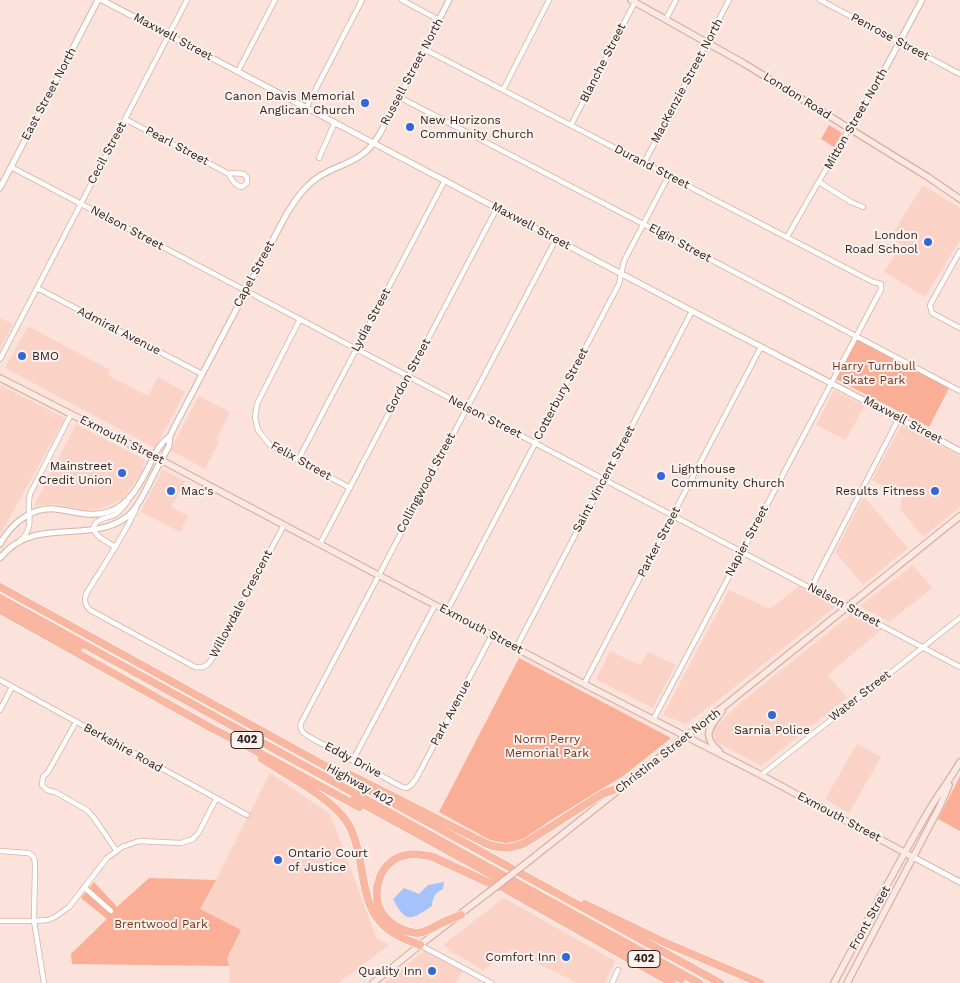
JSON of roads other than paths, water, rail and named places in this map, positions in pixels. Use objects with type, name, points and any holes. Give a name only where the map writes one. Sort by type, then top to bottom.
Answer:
[{"type":"highway","name":"Highway 402","points":[[0,587],[720,983]]},
{"type":"highway","points":[[0,598],[699,983]]},
{"type":"highway","name":"Highway 402","points":[[0,604],[689,983]]},
{"type":"highway","points":[[0,610],[213,729],[490,879],[674,983]]},
{"type":"highway","points":[[197,695],[255,723],[384,792],[498,848],[514,847],[525,843],[602,794],[623,786]]},
{"type":"highway","points":[[213,729],[325,800],[338,812],[349,824],[353,833],[368,900],[376,918],[398,936],[420,945]]},
{"type":"highway","points":[[482,853],[532,876],[635,929],[760,983]]},
{"type":"highway","points":[[461,915],[424,932],[412,932],[400,928],[386,918],[378,905],[377,889],[380,877],[388,865],[399,857],[424,855],[440,860],[514,894]]},
{"type":"main road","name":"London Road","points":[[633,1],[745,64],[928,177],[957,197]]},
{"type":"main road","name":"Exmouth Street","points":[[0,378],[154,456],[584,684],[727,757],[913,857]]},
{"type":"main road","name":"Christina Street North","points":[[374,983],[728,703],[960,516]]},
{"type":"main road","points":[[727,757],[713,746],[708,736],[710,728],[728,703]]},
{"type":"main road","points":[[951,778],[960,762]]},
{"type":"main road","name":"Front Street","points":[[834,983],[905,852],[935,800],[951,778]]},
{"type":"main road","name":"Front Street","points":[[847,983],[944,799],[951,778]]},
{"type":"street","name":"East Street North","points":[[0,188],[98,0]]},
{"type":"street","name":"Maxwell Street","points":[[102,0],[960,451]]},
{"type":"street","name":"Cecil Street","points":[[0,359],[187,0]]},
{"type":"street","points":[[238,71],[275,0]]},
{"type":"street","points":[[306,106],[362,0]]},
{"type":"street","points":[[402,0],[439,20]]},
{"type":"street","name":"Russell Street North","points":[[373,142],[399,97],[449,0]]},
{"type":"street","points":[[503,90],[550,0]]},
{"type":"street","points":[[666,19],[676,0]]},
{"type":"street","name":"MacKenzie Street North","points":[[644,163],[729,0]]},
{"type":"street","name":"Penrose Street","points":[[820,0],[960,74]]},
{"type":"street","name":"Mitton Street North","points":[[787,237],[878,82],[922,0]]},
{"type":"street","name":"Blanche Street","points":[[571,125],[633,1]]},
{"type":"street","name":"Durand Street","points":[[424,49],[873,282],[881,284]]},
{"type":"street","name":"Elgin Street","points":[[399,97],[960,391]]},
{"type":"street","name":"Pearl Street","points":[[125,119],[230,174]]},
{"type":"street","points":[[319,158],[335,122]]},
{"type":"street","name":"Capel Street","points":[[85,603],[86,594],[116,547],[138,506],[169,446],[170,436],[296,198],[308,184],[364,153],[373,142]]},
{"type":"street","name":"Nelson Street","points":[[11,167],[960,667]]},
{"type":"street","name":"Cotterbury Street","points":[[447,611],[619,284],[624,261],[668,175]]},
{"type":"street","name":"Lydia Street","points":[[298,460],[445,180]]},
{"type":"street","points":[[819,182],[863,208]]},
{"type":"street","points":[[957,197],[960,190]]},
{"type":"street","name":"Gordon Street","points":[[320,544],[497,208]]},
{"type":"street","name":"Collingwood Street","points":[[300,729],[301,723],[378,575],[556,239]]},
{"type":"street","points":[[960,251],[930,305],[932,313],[960,328]]},
{"type":"street","name":"Napier Street","points":[[653,720],[881,290],[881,284]]},
{"type":"street","name":"Admiral Avenue","points":[[37,288],[202,374]]},
{"type":"street","name":"Saint Vincent Street","points":[[516,648],[692,311]]},
{"type":"street","name":"Felix Street","points":[[300,319],[257,404],[255,418],[258,430],[269,444],[350,488]]},
{"type":"street","name":"Parker Street","points":[[584,684],[761,347]]},
{"type":"street","points":[[17,522],[26,512],[30,494],[71,414]]},
{"type":"street","points":[[811,588],[900,418]]},
{"type":"street","name":"Capel Street","points":[[94,529],[96,522],[116,514],[124,506],[142,480],[162,442],[170,436]]},
{"type":"street","points":[[18,543],[25,536],[29,527],[28,507],[30,494]]},
{"type":"street","name":"Capel Street","points":[[29,514],[39,510],[50,509],[95,515],[115,509],[130,497]]},
{"type":"street","name":"Capel Street","points":[[0,558],[6,551],[30,536],[51,532],[94,529],[112,524],[129,515],[138,506]]},
{"type":"street","points":[[0,544],[10,528],[29,514]]},
{"type":"street","name":"Willowdale Crescent","points":[[85,603],[90,610],[200,668],[208,664],[216,654],[284,525]]},
{"type":"street","points":[[94,529],[97,535],[116,547]]},
{"type":"street","points":[[353,760],[436,605]]},
{"type":"street","name":"Water Street","points":[[761,775],[960,618]]},
{"type":"street","name":"Park Avenue","points":[[407,788],[416,779],[492,635]]},
{"type":"street","name":"Berkshire Road","points":[[0,680],[247,815]]},
{"type":"street","points":[[0,710],[12,687]]},
{"type":"street","points":[[76,722],[43,778],[42,785],[47,790],[55,792],[87,810],[116,850]]},
{"type":"street","name":"Eddy Drive","points":[[300,729],[303,733],[407,788]]},
{"type":"street","points":[[0,921],[48,920],[62,912],[69,907],[85,888],[107,858],[116,850],[129,844],[139,841],[180,843],[190,841],[199,832],[216,799]]},
{"type":"street","points":[[0,850],[28,853],[34,858],[34,921],[44,983]]},
{"type":"street","name":"Exmouth Street","points":[[913,857],[960,882]]},
{"type":"street","points":[[85,888],[111,911]]},
{"type":"street","points":[[420,945],[491,983]]},
{"type":"street","points":[[612,983],[618,970]]},
{"type":"water","points":[[444,882],[443,889],[435,896],[432,906],[414,917],[406,916],[402,913],[393,899],[404,888],[419,894],[428,885]]},
{"type":"place","name":"Canon Davis Memorial Anglican Church","points":[[365,103]]},
{"type":"place","name":"New Horizons Community Church","points":[[410,127]]},
{"type":"place","name":"London Road School","points":[[928,242]]},
{"type":"place","name":"BMO","points":[[22,356]]},
{"type":"place","name":"Mainstreet Credit Union","points":[[122,473]]},
{"type":"place","name":"Lighthouse Community Church","points":[[661,476]]},
{"type":"place","name":"Mac's","points":[[171,491]]},
{"type":"place","name":"Results Fitness","points":[[935,491]]},
{"type":"place","name":"Sarnia Police","points":[[772,715]]},
{"type":"place","name":"Ontario Court of Justice","points":[[278,860]]},
{"type":"place","name":"Comfort Inn","points":[[566,957]]},
{"type":"place","name":"Quality Inn","points":[[432,971]]},
{"type":"park label","name":"Harry Turnbull Skate Park","points":[[874,373]]},
{"type":"park label","name":"Norm Perry Memorial Park","points":[[547,746]]},
{"type":"park label","name":"Brentwood Park","points":[[161,924]]}]
